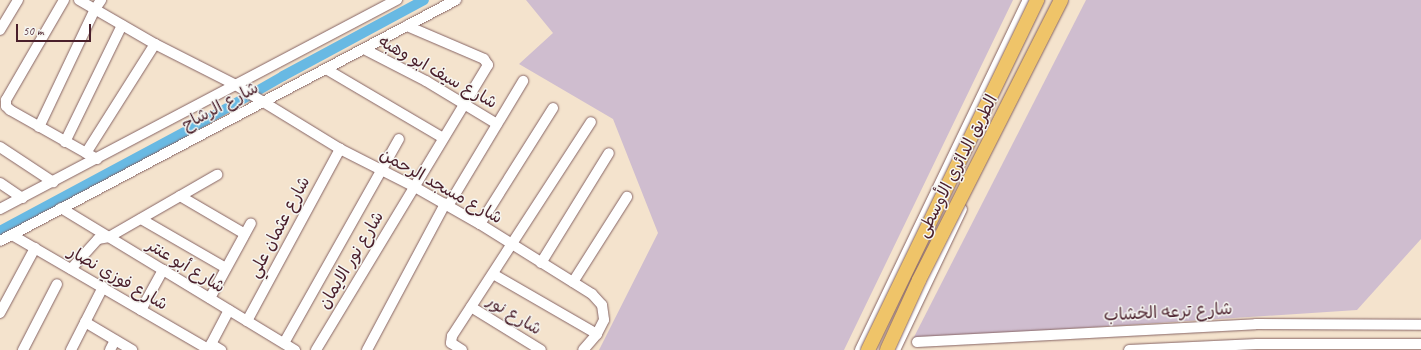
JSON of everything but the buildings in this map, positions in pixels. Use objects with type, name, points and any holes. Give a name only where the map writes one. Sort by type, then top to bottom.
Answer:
[{"type":"highway","name":"الطريق الدائري الأوسطى","points":[[868,350],[1037,0]]},
{"type":"highway","name":"الطريق الدائري الأوسطى","points":[[887,350],[919,280],[1061,0]]},
{"type":"street","points":[[0,30],[18,0]]},
{"type":"street","points":[[64,0],[6,100],[6,106],[12,112],[97,159]]},
{"type":"street","name":"شارع مسجد الرحمن","points":[[79,0],[155,44],[234,84],[340,149],[413,186],[480,224],[573,282],[598,299],[602,305],[604,320],[597,334]]},
{"type":"street","points":[[39,127],[94,9],[101,0]]},
{"type":"street","name":"شارع الرشاح","points":[[0,209],[97,159],[234,84],[397,0]]},
{"type":"street","name":"شارع الرشاح","points":[[0,241],[456,0]]},
{"type":"street","points":[[860,350],[1028,0]]},
{"type":"street","points":[[895,350],[991,151],[1067,0]]},
{"type":"street","points":[[66,142],[122,25]]},
{"type":"street","name":"شارع نور الايمان","points":[[316,350],[413,186],[487,67],[486,60],[407,26]]},
{"type":"street","points":[[86,153],[155,44]]},
{"type":"street","name":"شارع سيف ابو وهبه","points":[[364,49],[426,81],[497,124]]},
{"type":"street","points":[[326,68],[443,138]]},
{"type":"street","points":[[367,350],[446,205],[523,81]]},
{"type":"street","points":[[480,224],[553,108]]},
{"type":"street","points":[[462,350],[451,343],[451,340],[591,122]]},
{"type":"street","points":[[962,138],[991,151]]},
{"type":"street","points":[[284,343],[400,139]]},
{"type":"street","points":[[0,147],[52,182]]},
{"type":"street","name":"شارع عثمان علي","points":[[247,321],[340,149]]},
{"type":"street","points":[[541,263],[609,153]]},
{"type":"street","points":[[71,269],[98,239],[109,237],[217,175]]},
{"type":"street","points":[[0,183],[22,198]]},
{"type":"street","points":[[180,196],[245,234]]},
{"type":"street","points":[[573,282],[627,197]]},
{"type":"street","name":"شارع أبو عنتر","points":[[61,208],[295,350]]},
{"type":"street","points":[[141,219],[226,268]]},
{"type":"street","points":[[210,298],[251,223]]},
{"type":"street","name":"شارع فوزي نصار","points":[[12,235],[209,348],[221,350]]},
{"type":"street","points":[[0,313],[35,248]]},
{"type":"street","points":[[141,310],[163,270]]},
{"type":"street","points":[[493,274],[597,334],[583,350]]},
{"type":"street","points":[[23,350],[57,284]]},
{"type":"street","points":[[71,350],[103,287]]},
{"type":"street","name":"شارع نور","points":[[471,307],[541,350]]},
{"type":"street","points":[[209,348],[229,310]]},
{"type":"street","points":[[85,322],[132,350]]},
{"type":"street","name":"شارع ترعه الخشاب","points":[[918,342],[1249,324],[1339,323],[1421,325]]},
{"type":"street","points":[[110,350],[115,340]]},
{"type":"street","name":"شارع ترعه الخشاب","points":[[1129,350],[1273,343],[1421,344]]},
{"type":"shaded area","points":[[526,0],[1013,0],[844,350],[599,350],[658,233],[613,119],[519,64],[553,33]]},
{"type":"shaded area","points":[[1086,0],[1421,0],[1421,239],[1357,310],[913,339]]},
{"type":"waterway","points":[[0,231],[192,128],[283,76],[424,0]]}]
